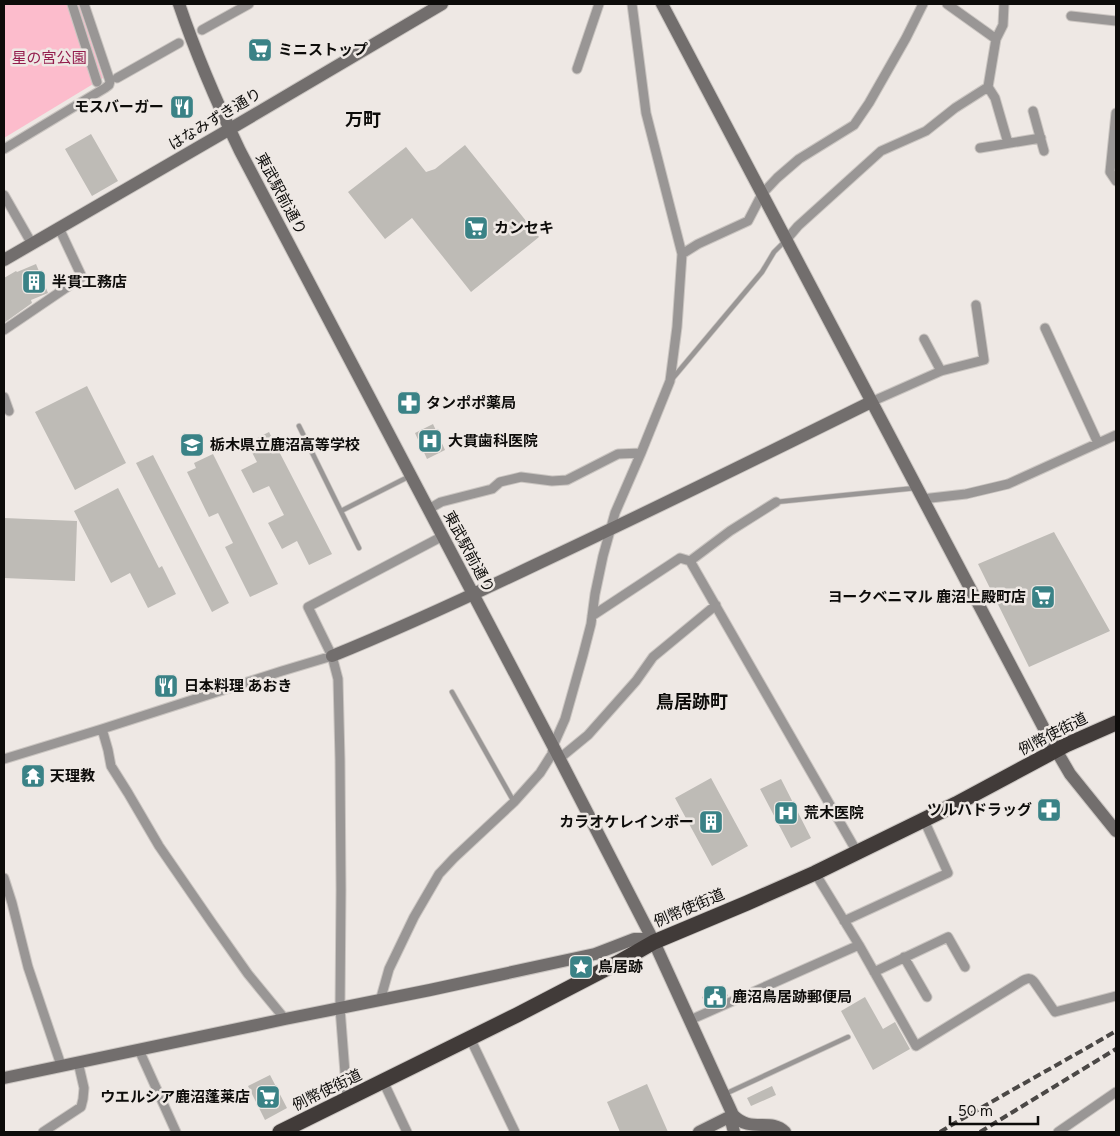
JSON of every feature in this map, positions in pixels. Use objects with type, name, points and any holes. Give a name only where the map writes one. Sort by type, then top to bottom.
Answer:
[{"type":"highway","name":"例幣使街道","points":[[280,1132],[296,1129],[347,1099],[594,975],[654,942],[815,872],[924,820],[1056,751],[1116,723]]},
{"type":"street","points":[[72,4],[97,82]]},
{"type":"street","points":[[4,148],[109,84],[110,81],[84,4]]},
{"type":"street","name":"東武駅前通り","points":[[179,4],[190,37],[230,129],[560,758],[654,942],[733,1115]]},
{"type":"street","points":[[202,30],[249,4]]},
{"type":"street","name":"はなみずき通り","points":[[4,260],[442,4]]},
{"type":"street","points":[[577,69],[599,4]]},
{"type":"street","points":[[380,1001],[388,969],[414,917],[439,874],[514,802],[540,773],[552,754],[553,746],[565,719],[583,655],[603,556],[615,513],[642,453],[670,381],[677,327],[682,254],[646,113],[632,4]]},
{"type":"street","points":[[662,4],[1056,751],[1070,774],[1116,832]]},
{"type":"street","points":[[682,254],[698,244],[748,221],[762,194],[777,178],[799,159],[854,125],[869,103],[923,4]]},
{"type":"street","points":[[948,4],[996,40]]},
{"type":"street","points":[[1004,4],[1003,25],[996,40],[988,87],[995,98],[1008,143]]},
{"type":"street","points":[[1071,16],[1116,21]]},
{"type":"street","points":[[117,78],[179,43]]},
{"type":"street","points":[[786,240],[798,226],[881,151],[926,131],[955,108],[988,87]]},
{"type":"street","points":[[1033,111],[1044,151]]},
{"type":"street","points":[[1116,113],[1110,172],[1116,181]]},
{"type":"street","points":[[980,148],[1041,138]]},
{"type":"street","points":[[4,195],[32,244]]},
{"type":"street","points":[[4,330],[82,276],[59,228]]},
{"type":"street","points":[[4,759],[102,730],[332,656],[370,641],[611,529],[872,402],[941,371],[984,360],[976,305]]},
{"type":"street","points":[[1044,328],[1098,443]]},
{"type":"street","points":[[924,339],[941,371]]},
{"type":"street","points":[[4,397],[6,412]]},
{"type":"street","points":[[919,493],[966,494],[1008,484],[1116,435]]},
{"type":"street","points":[[428,509],[441,502],[492,490],[500,482],[521,477],[552,481],[567,480],[618,454],[642,453]]},
{"type":"street","points":[[690,561],[730,531],[776,502]]},
{"type":"street","points":[[347,1099],[340,1008],[341,890],[338,679],[332,656],[308,606],[443,536]]},
{"type":"street","points":[[592,616],[680,558],[690,561],[857,852]]},
{"type":"street","points":[[560,758],[588,736],[636,681],[653,657],[716,605]]},
{"type":"street","points":[[102,730],[111,766],[159,846],[248,974],[285,1019]]},
{"type":"street","points":[[844,921],[948,873],[924,820]]},
{"type":"street","points":[[815,872],[916,1046],[1022,980],[1029,978],[1035,982],[1055,1012],[1116,996]]},
{"type":"street","points":[[4,878],[28,967],[61,1065]]},
{"type":"street","points":[[874,972],[948,937],[965,967]]},
{"type":"street","points":[[4,1078],[380,1001],[595,954],[634,940],[642,939],[654,942]]},
{"type":"street","points":[[690,1020],[859,945]]},
{"type":"street","points":[[904,957],[927,998]]},
{"type":"street","points":[[470,1038],[515,1132]]},
{"type":"street","points":[[139,1050],[176,1132]]},
{"type":"street","points":[[43,1132],[81,1107],[84,1088],[78,1062]]},
{"type":"street","points":[[383,1081],[408,1132]]},
{"type":"street","points":[[1058,1132],[1116,1092]]},
{"type":"street","points":[[733,1115],[750,1129],[774,1126],[785,1132]]},
{"type":"street","points":[[699,1132],[733,1115]]},
{"type":"street","points":[[733,1115],[734,1132]]},
{"type":"lane","points":[[670,381],[762,272],[774,252],[786,240]]},
{"type":"lane","points":[[299,426],[359,548]]},
{"type":"lane","points":[[341,511],[411,475]]},
{"type":"lane","points":[[776,502],[919,493]]},
{"type":"lane","points":[[452,692],[514,802]]},
{"type":"lane","points":[[723,1094],[848,1037]]},
{"type":"green space","name":"星の宮公園","points":[[4,4],[79,4],[103,78],[4,138]]},
{"type":"building","points":[[91,134],[118,181],[92,196],[65,149]]},
{"type":"building","name":"カンセキ","points":[[465,145],[539,237],[471,292],[412,218],[385,239],[348,192],[406,147],[426,172],[435,169]]},
{"type":"building","points":[[36,264],[48,293],[31,300],[32,303],[4,323],[4,278],[16,271]]},
{"type":"building","points":[[87,386],[126,463],[75,490],[35,412]]},
{"type":"building","name":"大貫歯科医院","points":[[433,424],[445,450],[427,459],[415,433]]},
{"type":"building","points":[[269,432],[332,554],[309,565],[297,541],[282,549],[268,523],[284,515],[269,486],[253,493],[241,470],[257,462],[247,443]]},
{"type":"building","points":[[213,454],[278,584],[250,597],[225,547],[233,543],[218,513],[209,517],[187,472],[196,468],[194,463]]},
{"type":"building","points":[[153,455],[229,603],[212,612],[136,463]]},
{"type":"building","points":[[118,488],[159,568],[162,566],[176,594],[148,608],[130,573],[111,583],[74,511]]},
{"type":"building","points":[[4,518],[77,521],[75,581],[4,578]]},
{"type":"building","name":"ヨークベニマル 鹿沼上殿町店","points":[[1054,532],[1110,631],[1029,667],[978,564]]},
{"type":"building","name":"カラオケレインボー","points":[[711,778],[748,846],[712,866],[675,798]]},
{"type":"building","name":"荒木医院","points":[[781,779],[811,838],[791,848],[760,789]]},
{"type":"building","name":"鹿沼鳥居跡郵便局","points":[[724,987],[728,996],[706,1006],[702,997]]},
{"type":"building","points":[[865,997],[883,1029],[895,1022],[910,1049],[873,1070],[841,1011]]},
{"type":"building","name":"ウエルシア鹿沼蓬莱店","points":[[270,1075],[287,1108],[265,1120],[248,1086]]},
{"type":"building","points":[[647,1084],[668,1132],[620,1132],[607,1102]]},
{"type":"building","points":[[772,1086],[776,1095],[751,1106],[747,1098]]},
{"type":"railway","points":[[940,1132],[1116,1031]]},
{"type":"railway","points":[[980,1132],[1116,1049]]},
{"type":"place","name":"ミニストップ","points":[[260,50]]},
{"type":"place","name":"モスバーガー","points":[[182,107]]},
{"type":"place","name":"カンセキ","points":[[476,228]]},
{"type":"place","name":"半貫工務店","points":[[34,282]]},
{"type":"place","name":"タンポポ薬局","points":[[409,403]]},
{"type":"place","name":"大貫歯科医院","points":[[430,441]]},
{"type":"place","name":"栃木県立鹿沼高等学校","points":[[192,445]]},
{"type":"place","name":"ヨークベニマル 鹿沼上殿町店","points":[[1043,597]]},
{"type":"place","name":"日本料理 あおき","points":[[166,686]]},
{"type":"place","name":"天理教","points":[[33,776]]},
{"type":"place","name":"ツルハドラッグ","points":[[1049,810]]},
{"type":"place","name":"荒木医院","points":[[786,813]]},
{"type":"place","name":"カラオケレインボー","points":[[711,822]]},
{"type":"place","name":"鳥居跡","points":[[581,967]]},
{"type":"place","name":"鹿沼鳥居跡郵便局","points":[[715,997]]},
{"type":"place","name":"ウエルシア鹿沼蓬莱店","points":[[268,1097]]},
{"type":"district","name":"万町","points":[[363,120]]},
{"type":"district","name":"鳥居跡町","points":[[692,702]]}]
